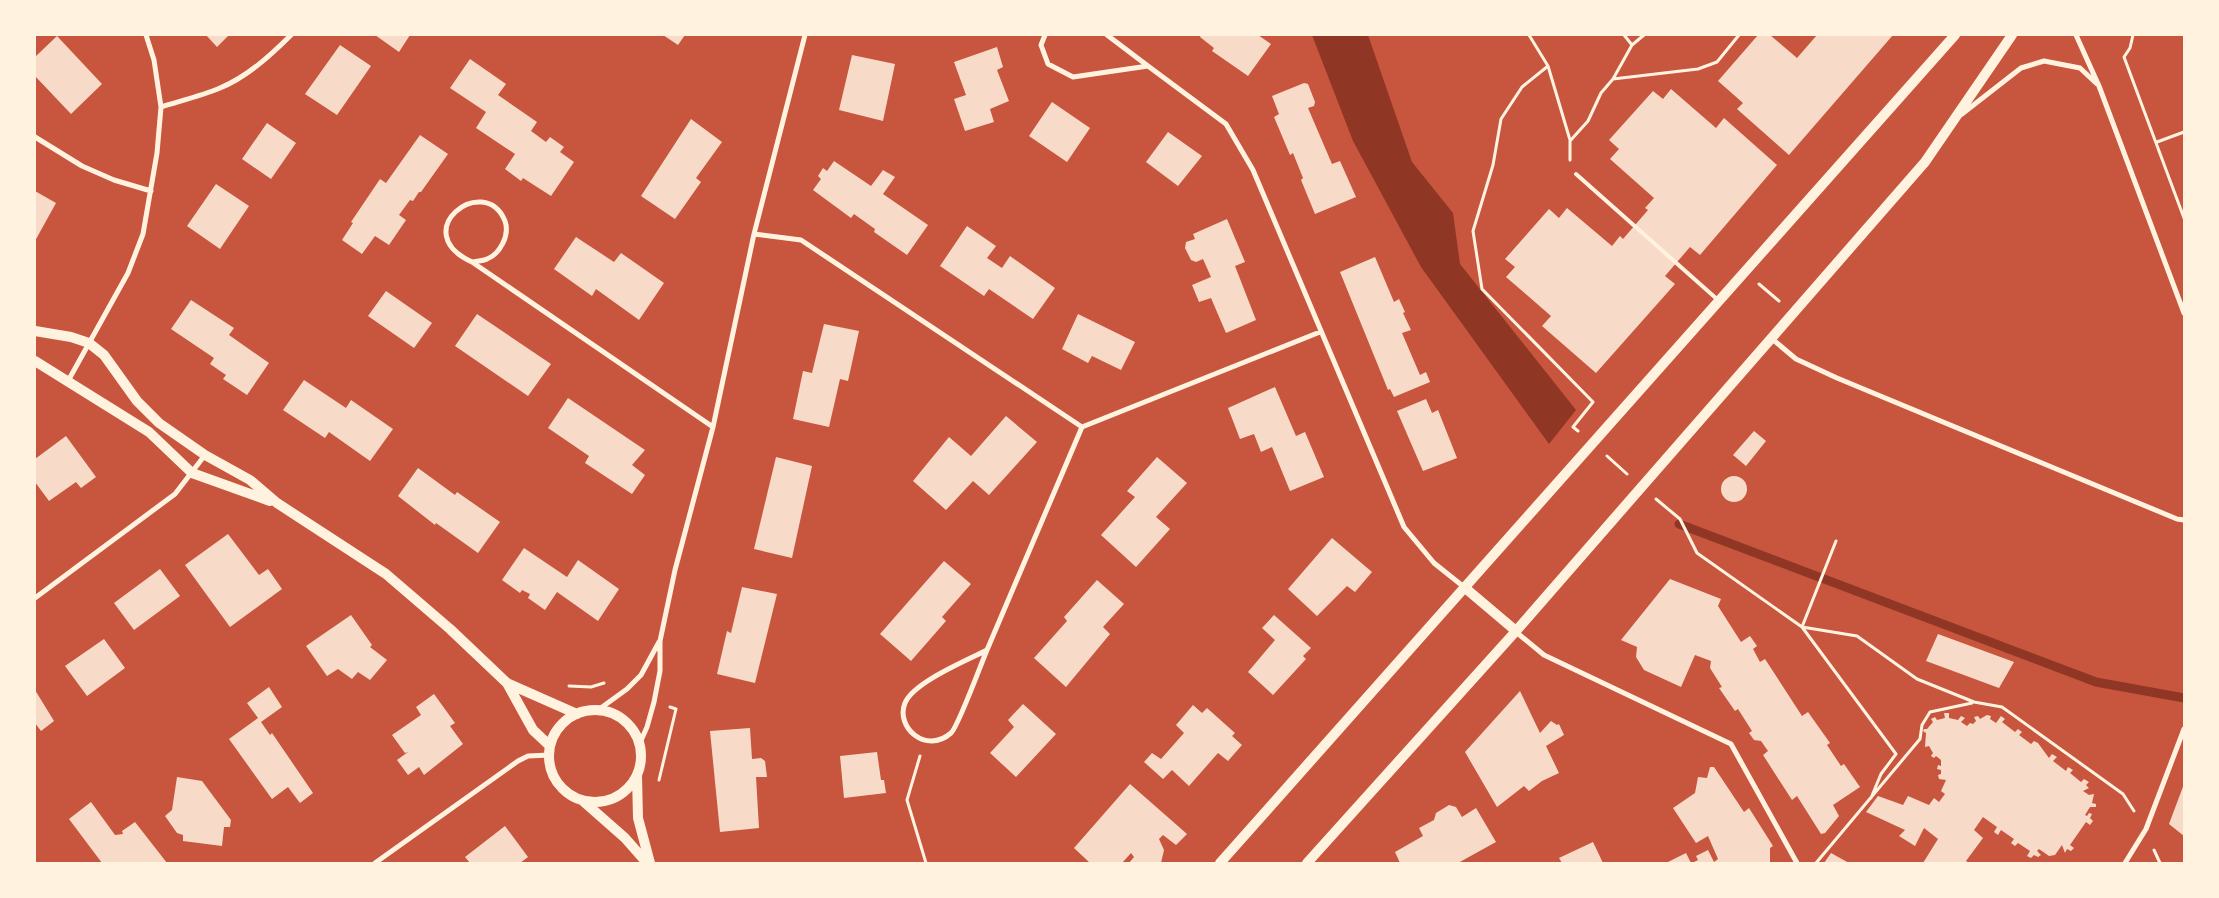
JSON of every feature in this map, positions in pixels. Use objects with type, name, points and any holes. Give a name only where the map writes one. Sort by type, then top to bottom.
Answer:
[{"type":"main road","points":[[1220,863],[1720,302],[1878,119],[1955,35]]},
{"type":"main road","points":[[1307,863],[1516,631],[1925,162],[2012,35]]},
{"type":"main road","points":[[35,330],[71,336],[89,343],[104,355],[147,413],[205,455],[250,480],[277,503],[386,574],[450,629],[507,683],[533,730],[550,751]]},
{"type":"main road","points":[[35,361],[149,432],[192,473],[277,503]]},
{"type":"main road","points":[[1464,587],[1516,631]]},
{"type":"main road","points":[[507,683],[577,714]]},
{"type":"main road","points":[[598,710],[607,712],[624,721],[631,728],[639,745],[640,765],[637,775],[638,818],[649,863],[625,838],[584,801],[574,797],[558,784],[551,770],[550,751],[560,727],[577,714],[598,710]]},
{"type":"main road","points":[[584,801],[605,801],[615,798],[624,792],[637,775]]},
{"type":"street","points":[[68,382],[128,273],[142,234],[151,191],[159,137],[161,107],[154,60],[146,35]]},
{"type":"street","points":[[161,107],[222,88],[274,52],[291,35]]},
{"type":"street","points":[[639,745],[647,727],[658,679],[660,642],[675,570],[713,427],[754,234],[805,35]]},
{"type":"street","points":[[1045,35],[1041,45],[1048,64],[1073,77],[1148,66]]},
{"type":"street","points":[[1107,35],[1226,124],[1253,170],[1404,527],[1434,563],[1464,587]]},
{"type":"street","points":[[2076,35],[2099,86],[2184,313]]},
{"type":"street","points":[[1955,119],[2021,68],[2044,61],[2080,68],[2099,86]]},
{"type":"street","points":[[35,137],[82,166],[114,180],[151,191]]},
{"type":"street","points":[[472,262],[487,260],[500,250],[506,232],[505,221],[494,207],[477,201],[460,206],[448,220],[446,238],[456,254],[472,262],[713,427]]},
{"type":"street","points":[[754,234],[801,240],[814,247],[1082,427]]},
{"type":"street","points":[[987,650],[916,688],[904,704],[905,721],[912,734],[924,742],[941,741],[953,732],[1082,427],[1320,332]]},
{"type":"street","points":[[1770,338],[1796,359],[1837,378],[2184,520]]},
{"type":"street","points":[[35,598],[169,499],[205,455]]},
{"type":"street","points":[[1516,631],[1544,655],[1731,744],[1797,863]]},
{"type":"street","points":[[598,710],[627,689],[641,675],[660,642]]},
{"type":"street","points":[[2125,863],[2146,829],[2184,729]]},
{"type":"street","points":[[375,863],[518,761],[528,756],[550,751]]},
{"type":"lane","points":[[1576,174],[1720,302]]},
{"type":"path","points":[[1528,35],[1548,66],[1570,140],[1569,155],[1576,174]]},
{"type":"path","points":[[1624,35],[1632,45]]},
{"type":"path","points":[[1570,140],[1588,121],[1601,92],[1613,79],[1632,45],[1644,35]]},
{"type":"path","points":[[1613,79],[1698,69],[1717,62],[1739,35]]},
{"type":"path","points":[[2133,35],[2130,48],[2124,57],[2184,218]]},
{"type":"path","points":[[1548,66],[1522,87],[1501,119],[1493,165],[1473,231],[1482,289],[1592,402],[1573,427],[1680,519],[1697,552],[1802,627],[1896,754],[1881,774],[1872,798]]},
{"type":"path","points":[[2157,142],[2184,132]]},
{"type":"path","points":[[1752,279],[1785,306]]},
{"type":"path","points":[[1802,627],[1836,541]]},
{"type":"path","points":[[1802,627],[1857,636],[1917,680],[1974,702],[2002,707],[2123,794],[2146,829]]},
{"type":"path","points":[[1816,863],[1920,739],[1922,725],[1930,712],[1974,702]]},
{"type":"path","points":[[924,742],[907,800],[926,863]]},
{"type":"shaded area","points":[[1312,35],[1368,35],[1412,162],[1453,213],[1460,264],[1576,410],[1549,444],[1421,267],[1353,141]]},
{"type":"building","points":[[206,35],[229,35],[217,47]]},
{"type":"building","points":[[375,35],[410,35],[399,52]]},
{"type":"building","points":[[663,35],[685,35],[678,45]]},
{"type":"building","points":[[1201,35],[1258,35],[1271,44],[1248,76],[1212,51],[1214,48],[1200,37]]},
{"type":"building","points":[[1758,35],[1770,35],[1797,58],[1817,35],[1893,35],[1789,155],[1737,109],[1743,103],[1718,81]]},
{"type":"building","points":[[57,36],[102,84],[71,114],[35,76],[35,57]]},
{"type":"building","points":[[340,45],[371,66],[337,115],[305,94]]},
{"type":"building","points":[[997,47],[1003,67],[997,70],[1009,101],[990,109],[994,122],[965,131],[954,99],[966,95],[954,62]]},
{"type":"building","points":[[852,55],[895,64],[883,121],[839,110]]},
{"type":"building","points":[[470,59],[506,84],[498,95],[537,122],[531,131],[546,142],[550,137],[564,147],[560,152],[574,162],[551,196],[523,178],[521,181],[505,169],[515,154],[476,128],[486,112],[450,88]]},
{"type":"building","points":[[1304,83],[1308,84],[1315,102],[1314,106],[1308,108],[1332,164],[1340,161],[1356,197],[1315,214],[1301,180],[1303,178],[1293,153],[1290,155],[1274,117],[1279,114],[1272,96]]},
{"type":"building","points":[[1671,89],[1716,128],[1724,118],[1777,165],[1700,255],[1690,247],[1665,276],[1675,284],[1596,373],[1542,326],[1551,316],[1506,277],[1515,267],[1505,259],[1549,209],[1559,218],[1567,208],[1612,246],[1620,236],[1623,239],[1648,210],[1645,208],[1654,198],[1610,159],[1619,149],[1609,140],[1653,91],[1663,99]]},
{"type":"building","points":[[1052,102],[1090,128],[1067,162],[1029,136]]},
{"type":"building","points":[[691,119],[722,142],[696,178],[701,182],[675,219],[641,196]]},
{"type":"building","points":[[267,123],[296,143],[271,179],[242,159]]},
{"type":"building","points":[[1168,132],[1202,156],[1178,186],[1146,162]]},
{"type":"building","points":[[420,135],[448,154],[421,192],[413,201],[410,200],[399,215],[406,220],[389,245],[375,236],[362,254],[342,240],[353,223],[351,222],[380,179],[386,183]]},
{"type":"building","points":[[834,161],[871,186],[883,170],[895,177],[883,194],[928,225],[907,255],[874,232],[875,229],[854,214],[851,218],[813,190],[821,179],[818,176],[823,168],[827,171]]},
{"type":"building","points":[[216,184],[249,206],[220,249],[187,226]]},
{"type":"building","points":[[35,191],[56,203],[35,241]]},
{"type":"building","points":[[1227,219],[1245,262],[1235,266],[1256,320],[1226,333],[1211,298],[1199,302],[1192,285],[1211,277],[1203,259],[1196,262],[1191,260],[1185,248],[1186,242],[1195,239],[1193,234]]},
{"type":"building","points":[[967,226],[996,246],[987,258],[1002,268],[1010,256],[1055,288],[1033,319],[989,289],[984,296],[940,266]]},
{"type":"building","points":[[576,237],[614,262],[621,253],[664,283],[639,320],[596,289],[592,296],[554,269]]},
{"type":"building","points":[[1375,257],[1394,302],[1399,299],[1405,312],[1403,313],[1411,330],[1402,333],[1420,375],[1426,372],[1430,382],[1394,397],[1390,389],[1388,390],[1340,272]]},
{"type":"building","points":[[386,291],[432,323],[414,348],[368,316]]},
{"type":"building","points":[[191,300],[234,328],[229,335],[269,363],[247,395],[223,379],[226,375],[210,364],[214,358],[171,329]]},
{"type":"building","points":[[477,314],[551,364],[528,396],[455,346]]},
{"type":"building","points":[[1078,314],[1135,342],[1121,370],[1092,356],[1088,363],[1062,349]]},
{"type":"building","points":[[824,324],[859,331],[848,381],[840,379],[829,427],[793,419],[803,371],[812,373]]},
{"type":"building","points":[[304,380],[346,408],[351,400],[393,429],[370,461],[329,432],[325,438],[283,410]]},
{"type":"building","points":[[1275,387],[1296,436],[1305,432],[1324,477],[1290,491],[1272,447],[1261,452],[1254,434],[1240,439],[1228,408]]},
{"type":"building","points":[[568,398],[645,450],[632,465],[645,475],[632,494],[585,463],[589,456],[548,428]]},
{"type":"building","points":[[1426,399],[1432,413],[1438,410],[1457,458],[1423,471],[1397,411]]},
{"type":"building","points":[[1006,416],[1037,442],[989,495],[973,481],[946,510],[913,481],[949,437],[971,456]]},
{"type":"building","points":[[1754,431],[1766,441],[1746,466],[1733,455]]},
{"type":"building","points":[[66,436],[96,477],[81,488],[76,482],[49,501],[35,482],[35,459]]},
{"type":"building","points":[[776,457],[812,466],[792,558],[754,549]]},
{"type":"building","points":[[1157,457],[1187,483],[1156,517],[1170,529],[1136,567],[1101,535],[1135,497],[1127,491]]},
{"type":"building","points":[[418,468],[455,495],[457,492],[500,522],[478,553],[436,523],[435,525],[398,496]]},
{"type":"building","points":[[1734,476],[1743,480],[1747,489],[1743,498],[1734,502],[1725,498],[1721,489],[1725,480]]},
{"type":"building","points":[[228,534],[259,575],[268,569],[282,589],[230,627],[185,565]]},
{"type":"building","points":[[1332,538],[1372,572],[1355,592],[1347,586],[1317,616],[1288,589]]},
{"type":"building","points":[[524,548],[567,577],[578,560],[619,589],[598,621],[557,592],[545,610],[528,598],[530,594],[522,590],[520,593],[502,580]]},
{"type":"building","points":[[944,561],[971,584],[942,617],[946,621],[911,661],[880,634]]},
{"type":"building","points":[[160,569],[180,596],[134,630],[114,603]]},
{"type":"building","points":[[1670,579],[1721,599],[1718,606],[1741,642],[1750,636],[1757,646],[1753,649],[1760,662],[1765,659],[1802,716],[1808,712],[1830,743],[1827,745],[1841,766],[1844,764],[1860,787],[1833,805],[1839,816],[1825,833],[1821,834],[1797,796],[1792,800],[1763,755],[1768,751],[1761,741],[1754,740],[1749,733],[1752,731],[1738,709],[1735,711],[1719,688],[1722,687],[1710,668],[1711,661],[1695,655],[1681,687],[1644,670],[1636,657],[1637,647],[1621,640]]},
{"type":"building","points":[[1097,580],[1124,604],[1103,627],[1110,634],[1066,687],[1034,658],[1067,621],[1064,617]]},
{"type":"building","points":[[742,587],[777,594],[755,683],[717,674],[727,631],[731,633]]},
{"type":"building","points":[[351,615],[372,645],[370,647],[387,660],[370,680],[358,672],[352,679],[338,669],[327,676],[306,646]]},
{"type":"building","points":[[1274,615],[1311,648],[1303,656],[1306,659],[1273,695],[1248,672],[1275,640],[1262,628]]},
{"type":"building","points":[[1938,634],[2014,662],[1999,688],[1926,661]]},
{"type":"building","points":[[104,639],[125,668],[87,696],[65,666]]},
{"type":"building","points":[[269,687],[282,707],[261,722],[270,735],[272,733],[313,793],[300,803],[288,787],[272,799],[229,739],[258,718],[247,703]]},
{"type":"building","points":[[35,690],[54,721],[41,731],[35,723]]},
{"type":"building","points":[[1520,691],[1540,733],[1551,721],[1557,725],[1559,724],[1564,735],[1546,746],[1559,773],[1542,781],[1529,791],[1524,786],[1497,807],[1465,752]]},
{"type":"building","points":[[434,694],[455,723],[450,726],[463,744],[424,775],[419,767],[408,775],[397,760],[408,752],[405,753],[392,735],[421,715],[416,707]]},
{"type":"building","points":[[1023,704],[1056,734],[1016,777],[990,753],[1014,727],[1008,720]]},
{"type":"building","points":[[1193,705],[1202,713],[1207,708],[1235,733],[1232,736],[1242,745],[1228,761],[1218,753],[1189,786],[1172,770],[1163,779],[1144,762],[1152,753],[1161,759],[1184,733],[1176,725]]},
{"type":"building","points":[[1944,713],[1949,713],[1949,718],[1958,720],[1961,716],[1965,718],[1961,722],[1967,726],[1976,721],[1974,717],[1978,716],[1980,719],[1987,715],[1991,716],[1990,719],[1996,723],[2001,716],[2005,719],[2002,722],[2015,732],[2018,729],[2022,732],[2019,735],[2031,744],[2034,741],[2038,743],[2049,758],[2052,754],[2057,757],[2053,761],[2066,771],[2068,767],[2073,770],[2070,773],[2081,782],[2084,779],[2089,782],[2086,785],[2089,788],[2083,791],[2089,795],[2094,794],[2092,803],[2096,804],[2096,807],[2090,807],[2085,815],[2092,814],[2090,818],[2093,821],[2090,825],[2086,822],[2070,845],[2074,848],[2071,851],[2067,849],[2065,853],[2062,845],[2055,855],[2049,856],[2039,849],[2037,851],[2041,855],[2038,857],[2034,855],[2031,858],[2027,856],[2030,851],[2018,843],[2015,846],[2011,843],[2014,839],[2001,830],[1998,835],[1994,832],[1997,827],[1983,817],[1974,830],[1983,838],[1966,861],[1969,863],[1923,863],[1938,839],[1924,828],[1915,846],[1899,836],[1905,830],[1866,812],[1878,796],[1903,805],[1908,796],[1929,805],[1934,798],[1939,802],[1945,794],[1941,791],[1946,780],[1939,779],[1938,775],[1941,774],[1941,770],[1937,769],[1938,765],[1941,766],[1941,760],[1936,756],[1934,758],[1931,756],[1933,753],[1929,746],[1925,747],[1926,733],[1923,731],[1933,722],[1931,719],[1935,717],[1937,720],[1945,718]]},
{"type":"building","points":[[750,728],[752,759],[761,758],[765,761],[767,777],[756,777],[759,828],[720,832],[710,731]]},
{"type":"building","points":[[877,752],[881,780],[884,780],[886,793],[844,798],[840,756]]},
{"type":"building","points":[[1710,767],[1714,767],[1744,812],[1749,808],[1773,846],[1770,848],[1770,863],[1692,863],[1698,860],[1696,856],[1708,850],[1714,862],[1718,859],[1708,836],[1696,843],[1673,808],[1695,793],[1698,777],[1707,778]]},
{"type":"building","points":[[177,777],[202,781],[231,820],[230,827],[224,827],[222,846],[183,841],[183,835],[177,833],[165,816],[172,810]]},
{"type":"building","points":[[1130,784],[1187,834],[1176,845],[1163,835],[1159,839],[1164,850],[1161,863],[1129,863],[1134,857],[1131,853],[1122,863],[1090,863],[1074,848]]},
{"type":"building","points":[[2184,784],[2184,836],[2169,824]]},
{"type":"building","points":[[91,802],[115,835],[123,834],[122,831],[135,822],[167,863],[102,863],[69,819]]},
{"type":"building","points":[[1449,805],[1456,807],[1462,817],[1476,808],[1496,842],[1458,863],[1400,863],[1395,852],[1423,836],[1419,828],[1434,820],[1436,813]]},
{"type":"building","points":[[505,826],[528,857],[520,863],[470,863],[465,857]]},
{"type":"building","points":[[1593,842],[1603,863],[1562,863],[1559,858]]},
{"type":"building","points":[[1686,853],[1691,863],[1666,863]]},
{"type":"building","points":[[1831,853],[1849,863],[1824,863]]},
{"type":"waterway","points":[[1679,524],[2096,682],[2184,698]]}]
